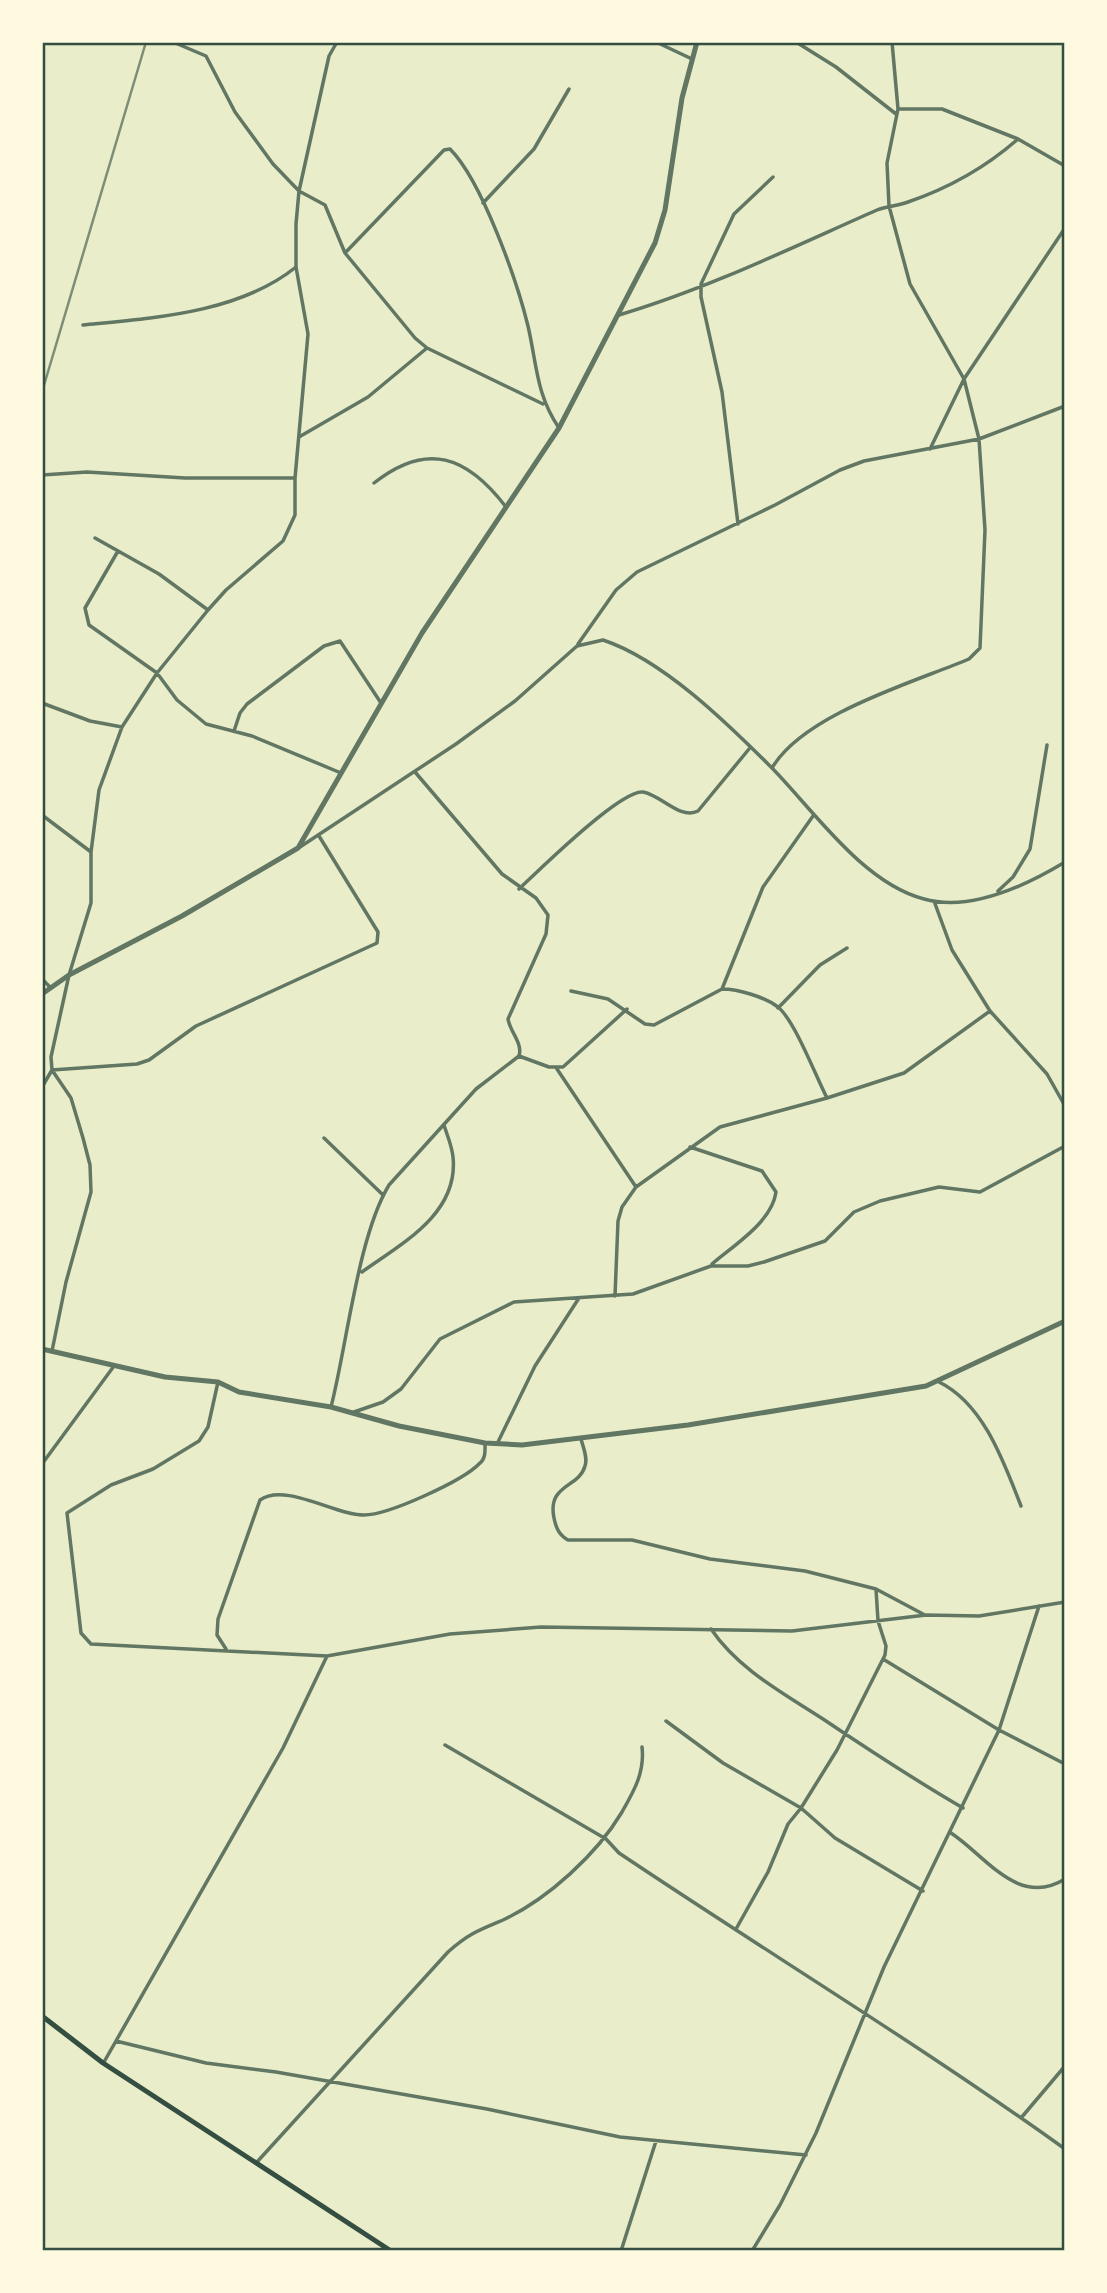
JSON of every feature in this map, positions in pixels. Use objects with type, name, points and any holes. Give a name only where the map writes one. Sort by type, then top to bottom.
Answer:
[{"type":"main road","points":[[42,2016],[103,2063],[391,2251]]},
{"type":"street","points":[[173,42],[206,56],[235,112],[287,182],[325,205],[345,253],[391,312],[428,348],[543,404]]},
{"type":"street","points":[[42,1087],[52,1070],[52,1044],[91,903],[91,852],[99,790],[122,727],[157,673],[208,610],[226,590],[283,541],[295,515],[295,478],[308,334],[296,267],[299,191],[326,69],[337,42]]},
{"type":"street","points":[[656,42],[691,59]]},
{"type":"street","points":[[298,848],[422,633],[559,428],[660,229],[691,59],[697,42]]},
{"type":"street","points":[[796,42],[897,111],[942,109],[1018,139],[1065,166]]},
{"type":"street","points":[[772,768],[791,743],[815,726],[969,659],[980,649],[985,530],[979,439],[964,379],[911,284],[889,206],[887,163],[897,111],[892,42]]},
{"type":"street","points":[[483,202],[534,149],[569,89]]},
{"type":"street","points":[[617,315],[784,253],[889,206],[910,202],[964,178],[1018,139]]},
{"type":"street","points":[[345,253],[444,150],[450,149],[460,159],[483,202],[527,323],[543,404],[559,428]]},
{"type":"street","points":[[738,524],[722,392],[702,305],[701,284],[734,214],[773,177]]},
{"type":"street","points":[[930,449],[964,379],[1065,228]]},
{"type":"street","points":[[83,325],[134,320],[228,303],[259,293],[296,267]]},
{"type":"street","points":[[299,436],[368,397],[428,348]]},
{"type":"street","points":[[42,994],[69,975],[182,916],[319,836],[516,701],[577,646],[616,590],[636,572],[738,524],[840,470],[864,461],[979,439],[1065,406]]},
{"type":"street","points":[[374,483],[393,468],[412,459],[431,457],[452,461],[482,480],[506,507]]},
{"type":"street","points":[[42,475],[87,472],[186,478],[295,478]]},
{"type":"street","points":[[95,538],[159,574],[208,610]]},
{"type":"street","points":[[118,551],[85,614],[89,625],[157,673],[190,713],[206,724],[234,731],[341,773]]},
{"type":"street","points":[[577,646],[603,640],[655,667],[772,768],[847,849],[907,893],[934,901],[955,902],[1015,887],[1065,862]]},
{"type":"street","points":[[234,731],[240,713],[247,704],[324,646],[340,641],[381,703]]},
{"type":"street","points":[[42,703],[90,721],[122,727]]},
{"type":"street","points":[[997,893],[1013,877],[1030,849],[1047,745]]},
{"type":"street","points":[[519,889],[589,825],[635,793],[647,793],[685,813],[698,811],[750,749]]},
{"type":"street","points":[[415,772],[502,874],[519,889],[536,898],[548,915],[546,934],[508,1019],[510,1030],[519,1042],[519,1056]]},
{"type":"street","points":[[42,814],[91,852]]},
{"type":"street","points":[[722,989],[763,887],[814,815]]},
{"type":"street","points":[[52,1070],[137,1064],[149,1060],[196,1027],[377,943],[378,932],[319,836]]},
{"type":"street","points":[[1013,877],[1015,887]]},
{"type":"street","points":[[934,901],[953,950],[990,1011],[1047,1074],[1065,1106]]},
{"type":"street","points":[[778,1007],[820,965],[847,948]]},
{"type":"street","points":[[42,979],[50,987]]},
{"type":"street","points":[[571,991],[608,999],[627,1009],[645,1024],[654,1025],[722,989],[733,989],[778,1007],[827,1098]]},
{"type":"street","points":[[519,1056],[556,1069],[563,1067],[627,1009]]},
{"type":"street","points":[[615,1296],[618,1221],[622,1207],[636,1187],[720,1127],[827,1098],[904,1073],[990,1011]]},
{"type":"street","points":[[331,1407],[360,1273],[383,1195],[476,1089],[519,1056]]},
{"type":"street","points":[[556,1069],[636,1187]]},
{"type":"street","points":[[52,1070],[71,1098],[90,1165],[91,1192],[66,1282],[52,1351]]},
{"type":"street","points":[[360,1273],[419,1232],[437,1213],[452,1178],[453,1157],[444,1124]]},
{"type":"street","points":[[324,1138],[383,1195]]},
{"type":"street","points":[[349,1414],[383,1402],[401,1389],[440,1339],[460,1327],[526,1299],[615,1296],[647,1290],[711,1266],[748,1266],[825,1241],[854,1212],[923,1188],[939,1187],[980,1192],[1065,1146]]},
{"type":"street","points":[[690,1147],[751,1166],[771,1181],[776,1192],[774,1206],[762,1220],[711,1266]]},
{"type":"street","points":[[498,1442],[536,1366],[579,1298]]},
{"type":"street","points":[[42,1349],[165,1377],[218,1382],[239,1392],[331,1407],[349,1414],[485,1443],[523,1446],[688,1425],[939,1382],[1065,1321]]},
{"type":"street","points":[[42,1464],[114,1366]]},
{"type":"street","points":[[218,1382],[208,1427],[199,1441],[153,1469],[111,1485],[72,1507],[67,1513],[79,1625],[84,1640],[106,1645],[327,1656],[450,1634],[541,1627],[792,1630],[926,1615],[979,1616],[1065,1602]]},
{"type":"street","points":[[939,1382],[960,1396],[985,1429],[1021,1506]]},
{"type":"street","points":[[581,1439],[585,1467],[581,1475],[559,1491],[552,1509],[555,1525],[561,1536],[568,1540],[632,1541],[710,1559],[805,1571],[876,1590],[926,1615]]},
{"type":"street","points":[[228,1650],[217,1635],[218,1619],[260,1500],[272,1495],[325,1503],[351,1514],[385,1512],[475,1467],[484,1458],[485,1443]]},
{"type":"street","points":[[736,1929],[768,1872],[788,1824],[801,1808],[845,1734],[883,1659],[886,1646],[878,1621],[876,1590]]},
{"type":"street","points":[[752,2251],[806,2155],[864,2014],[999,1730],[1039,1606]]},
{"type":"street","points":[[710,1629],[730,1655],[845,1734],[963,1808]]},
{"type":"street","points":[[103,2063],[283,1748],[327,1656]]},
{"type":"street","points":[[883,1659],[999,1730],[1065,1764]]},
{"type":"street","points":[[666,1721],[723,1763],[801,1808],[841,1842],[922,1891]]},
{"type":"street","points":[[445,1745],[606,1839],[619,1853],[864,2014],[952,2068],[1065,2149]]},
{"type":"street","points":[[257,2162],[425,1975],[469,1933],[518,1911],[576,1870],[606,1839],[642,1771],[642,1747]]},
{"type":"street","points":[[951,1833],[973,1847],[996,1871],[1015,1884],[1050,1886],[1065,1879]]},
{"type":"street","points":[[116,2041],[206,2063],[276,2072],[328,2084],[656,2141],[806,2155]]},
{"type":"street","points":[[1021,2118],[1065,2066]]},
{"type":"street","points":[[621,2251],[656,2141]]},
{"type":"railway","points":[[42,392],[146,42]]}]
